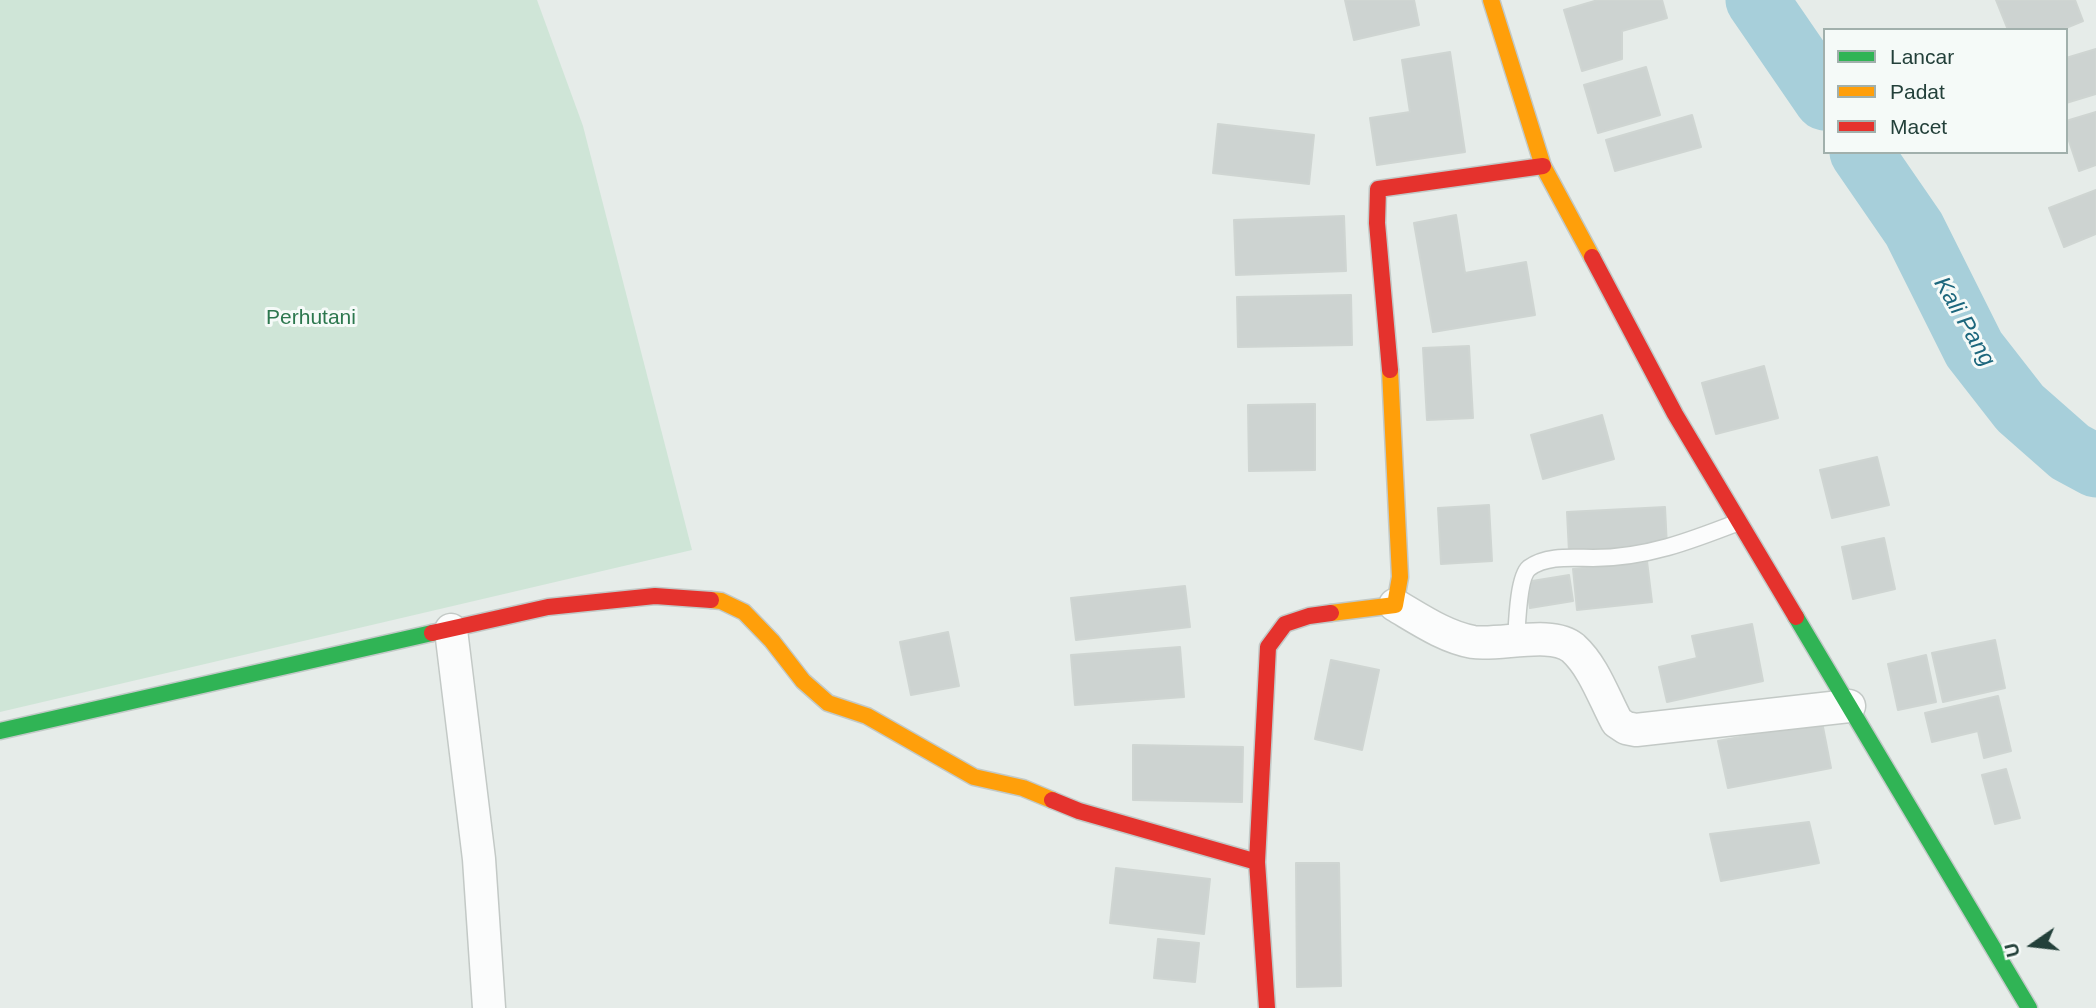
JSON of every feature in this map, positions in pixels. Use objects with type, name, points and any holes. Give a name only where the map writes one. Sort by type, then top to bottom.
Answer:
[{"type":"street","points":[[1491,0],[1543,166],[1675,414],[2029,1008]]},
{"type":"street","points":[[1395,605],[1400,578],[1398,515],[1389,344],[1377,223],[1378,189],[1543,166]]},
{"type":"street","points":[[0,732],[147,696],[548,607],[655,596],[721,601],[744,612],[803,681],[828,703],[866,716],[974,777],[1024,789],[1079,811],[1257,862]]},
{"type":"street","points":[[1267,1008],[1257,862],[1268,647],[1285,624],[1309,616],[1395,605],[1433,628],[1473,642],[1554,640],[1571,646],[1586,663],[1617,722],[1636,730],[1849,706]]},
{"type":"street","points":[[451,630],[480,859],[489,1008]]},
{"type":"lane","points":[[1516,641],[1522,578],[1528,568],[1558,558],[1620,558],[1679,546],[1739,522]]},
{"type":"green space","name":"Perhutani","points":[[0,0],[537,0],[583,126],[692,550],[0,712]]},
{"type":"building","points":[[1345,0],[1414,0],[1419,25],[1354,40]]},
{"type":"building","points":[[1598,0],[1662,0],[1667,18],[1622,31],[1622,59],[1582,71],[1564,10]]},
{"type":"building","points":[[1996,0],[2075,0],[2083,21],[2066,28],[2007,28]]},
{"type":"building","points":[[2096,49],[2096,94],[2068,102],[2068,57]]},
{"type":"building","points":[[1450,52],[1465,152],[1377,165],[1370,118],[1410,112],[1402,60]]},
{"type":"building","points":[[1646,67],[1660,115],[1598,133],[1584,85]]},
{"type":"building","points":[[2096,112],[2096,165],[2079,171],[2068,138],[2068,120]]},
{"type":"building","points":[[1692,115],[1701,147],[1615,171],[1606,140]]},
{"type":"building","points":[[1218,124],[1314,135],[1309,184],[1213,173]]},
{"type":"building","points":[[2096,190],[2096,234],[2064,247],[2049,208]]},
{"type":"building","points":[[1456,215],[1465,273],[1526,262],[1535,315],[1433,332],[1414,223]]},
{"type":"building","points":[[1344,216],[1346,271],[1236,275],[1234,220]]},
{"type":"building","points":[[1351,295],[1352,345],[1238,347],[1237,297]]},
{"type":"building","points":[[1469,346],[1473,418],[1427,420],[1423,348]]},
{"type":"building","points":[[1764,366],[1778,418],[1716,434],[1702,383]]},
{"type":"building","points":[[1315,404],[1315,470],[1249,471],[1248,405]]},
{"type":"building","points":[[1602,415],[1614,459],[1543,479],[1531,435]]},
{"type":"building","points":[[1877,457],[1889,505],[1832,518],[1820,470]]},
{"type":"building","points":[[1489,505],[1492,561],[1441,564],[1438,508]]},
{"type":"building","points":[[1665,507],[1667,547],[1569,552],[1567,512]]},
{"type":"building","points":[[1884,538],[1895,589],[1853,599],[1842,547]]},
{"type":"building","points":[[1647,561],[1652,602],[1577,610],[1573,569]]},
{"type":"building","points":[[1569,575],[1573,601],[1530,608],[1526,582]]},
{"type":"building","points":[[1185,586],[1190,627],[1076,640],[1071,598]]},
{"type":"building","points":[[1752,624],[1763,681],[1667,702],[1659,667],[1697,658],[1692,636]]},
{"type":"building","points":[[948,632],[959,686],[911,695],[900,642]]},
{"type":"building","points":[[1995,640],[2005,688],[1943,702],[1932,653]]},
{"type":"building","points":[[1180,647],[1184,697],[1075,705],[1071,655]]},
{"type":"building","points":[[1926,655],[1936,702],[1898,710],[1888,664]]},
{"type":"building","points":[[1331,660],[1379,670],[1362,750],[1315,739]]},
{"type":"building","points":[[1998,696],[2011,751],[1984,758],[1978,731],[1932,742],[1925,713]]},
{"type":"building","points":[[1822,722],[1831,768],[1728,788],[1718,741]]},
{"type":"building","points":[[1133,745],[1243,747],[1242,802],[1133,800]]},
{"type":"building","points":[[2006,769],[2020,818],[1995,824],[1982,775]]},
{"type":"building","points":[[1809,822],[1819,863],[1721,881],[1710,834]]},
{"type":"building","points":[[1296,863],[1339,863],[1341,986],[1297,987]]},
{"type":"building","points":[[1116,868],[1210,879],[1204,934],[1110,923]]},
{"type":"building","points":[[1158,939],[1199,943],[1195,982],[1154,978]]},
{"type":"waterway","name":"Kali Pang","points":[[1757,0],[1823,96]]},
{"type":"waterway","name":"Kali Pang","points":[[1862,154],[1914,229],[1974,349],[2020,408],[2070,452],[2096,466]]},
{"type":"traffic: fast","points":[[1796,617],[2029,1008]]},
{"type":"traffic: fast","points":[[0,731],[432,633]]},
{"type":"traffic: slow","points":[[1491,0],[1543,166],[1592,257]]},
{"type":"traffic: slow","points":[[1331,613],[1395,605],[1400,577],[1390,370]]},
{"type":"traffic: slow","points":[[711,600],[721,601],[744,612],[772,641],[803,681],[828,703],[867,716],[974,777],[1023,788],[1052,800]]},
{"type":"traffic: jam","points":[[1390,370],[1377,223],[1378,189],[1543,166]]},
{"type":"traffic: jam","points":[[1592,257],[1675,414],[1796,617]]},
{"type":"traffic: jam","points":[[432,633],[548,607],[655,596],[711,600]]},
{"type":"traffic: jam","points":[[1267,1008],[1257,862],[1268,647],[1285,624],[1309,616],[1331,613]]},
{"type":"traffic: jam","points":[[1052,800],[1079,811],[1257,862]]}]
